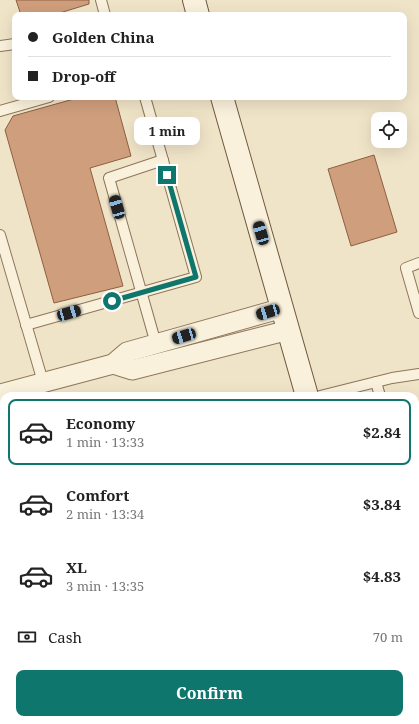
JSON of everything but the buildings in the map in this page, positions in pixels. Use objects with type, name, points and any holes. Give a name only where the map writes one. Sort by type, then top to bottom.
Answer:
[{"type":"main road","points":[[194,0],[197,12]]},
{"type":"main road","points":[[223,100],[306,392]]},
{"type":"street","points":[[7,392],[112,364],[127,352],[283,308]]},
{"type":"street","points":[[112,364],[132,370],[289,330]]},
{"type":"lane","points":[[101,0],[104,12]]},
{"type":"lane","points":[[0,46],[12,44]]},
{"type":"lane","points":[[0,111],[38,100]]},
{"type":"lane","points":[[26,325],[196,277],[146,100]]},
{"type":"lane","points":[[156,344],[109,178],[163,160]]},
{"type":"lane","points":[[0,235],[44,382]]},
{"type":"lane","points":[[419,264],[406,268],[419,313]]},
{"type":"lane","points":[[336,392],[376,382],[419,374]]},
{"type":"lane","points":[[376,382],[379,392]]},
{"type":"route","points":[[112,301],[196,277],[167,175]]}]
